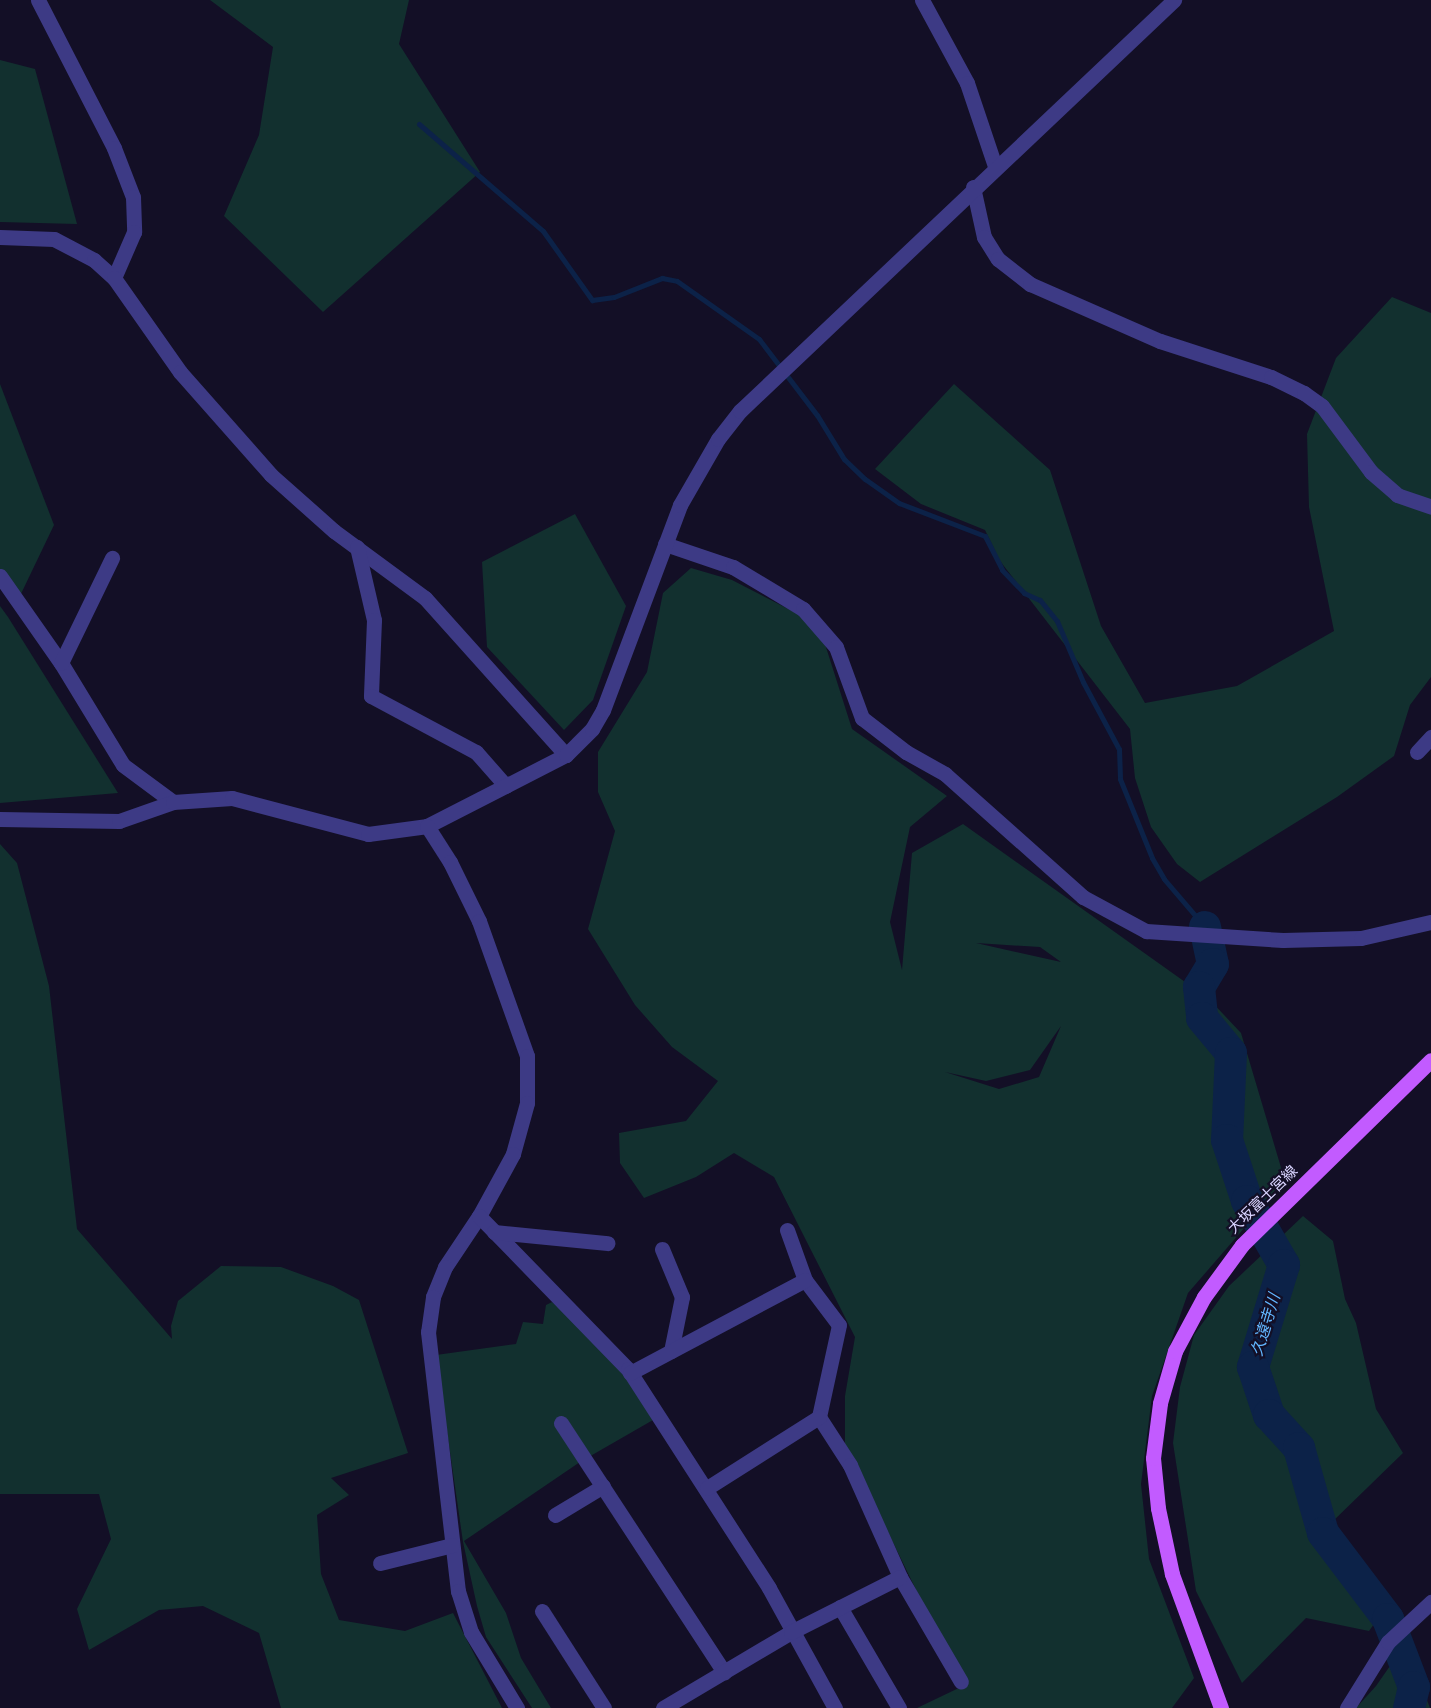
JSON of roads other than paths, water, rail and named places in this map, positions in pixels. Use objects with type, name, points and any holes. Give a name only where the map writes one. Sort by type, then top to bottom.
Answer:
[{"type":"main road","name":"大坂富士宮線","points":[[1221,1708],[1172,1574],[1158,1508],[1153,1458],[1160,1403],[1175,1351],[1204,1297],[1242,1245],[1431,1060]]},
{"type":"street","points":[[39,0],[114,148],[133,196],[134,232],[114,278]]},
{"type":"street","points":[[922,0],[967,83],[995,166]]},
{"type":"street","points":[[0,819],[119,820],[173,802],[232,798],[368,834],[427,826],[566,754],[592,729],[607,701],[680,505],[718,439],[773,377],[1174,0]]},
{"type":"street","points":[[973,187],[984,237],[998,259],[1030,284],[1138,332],[1270,377],[1304,393],[1322,406],[1371,472],[1397,495],[1431,507]]},
{"type":"street","points":[[0,237],[54,239],[94,260],[114,278],[180,372],[271,475],[357,547],[425,598],[566,754]]},
{"type":"street","points":[[665,544],[733,567],[803,609],[836,647],[862,718],[906,752],[945,774],[1083,897],[1146,931],[1282,940],[1361,938],[1431,922]]},
{"type":"street","points":[[357,547],[374,620],[371,696],[476,752],[506,786]]},
{"type":"street","points":[[61,663],[112,558]]},
{"type":"street","points":[[0,576],[61,663],[123,765],[173,802]]},
{"type":"street","points":[[1417,752],[1431,737]]},
{"type":"street","points":[[427,826],[450,862],[479,921],[527,1056],[527,1103],[513,1154],[479,1216],[445,1267],[433,1297],[428,1332],[458,1591],[471,1632],[518,1708]]},
{"type":"street","points":[[479,1216],[630,1373],[707,1488],[835,1708]]},
{"type":"street","points":[[787,1230],[805,1280],[839,1325],[819,1417],[850,1465],[900,1577],[961,1682]]},
{"type":"street","points":[[494,1232],[607,1243]]},
{"type":"street","points":[[662,1249],[682,1297],[671,1352]]},
{"type":"street","points":[[630,1373],[805,1280]]},
{"type":"street","points":[[707,1488],[819,1417]]},
{"type":"street","points":[[561,1423],[724,1672]]},
{"type":"street","points":[[555,1515],[603,1486]]},
{"type":"street","points":[[380,1563],[452,1545]]},
{"type":"street","points":[[663,1708],[791,1632],[900,1577]]},
{"type":"street","points":[[1347,1708],[1389,1641],[1431,1602]]},
{"type":"street","points":[[840,1607],[899,1708]]},
{"type":"street","points":[[542,1611],[604,1708]]},
{"type":"waterway","points":[[419,124],[543,231],[592,300],[614,297],[662,278],[677,281],[759,339],[817,415],[844,459],[865,479],[899,503],[985,536],[1002,570],[1024,593],[1040,600],[1057,621],[1083,682],[1119,749],[1120,779],[1152,858],[1164,879],[1205,927]]},
{"type":"waterway","name":"久遠寺川","points":[[1205,927],[1213,964],[1199,987],[1202,1018],[1231,1053],[1227,1140],[1247,1201],[1284,1265],[1253,1367],[1269,1415],[1299,1448],[1323,1533],[1388,1619],[1414,1687],[1409,1708]]}]
